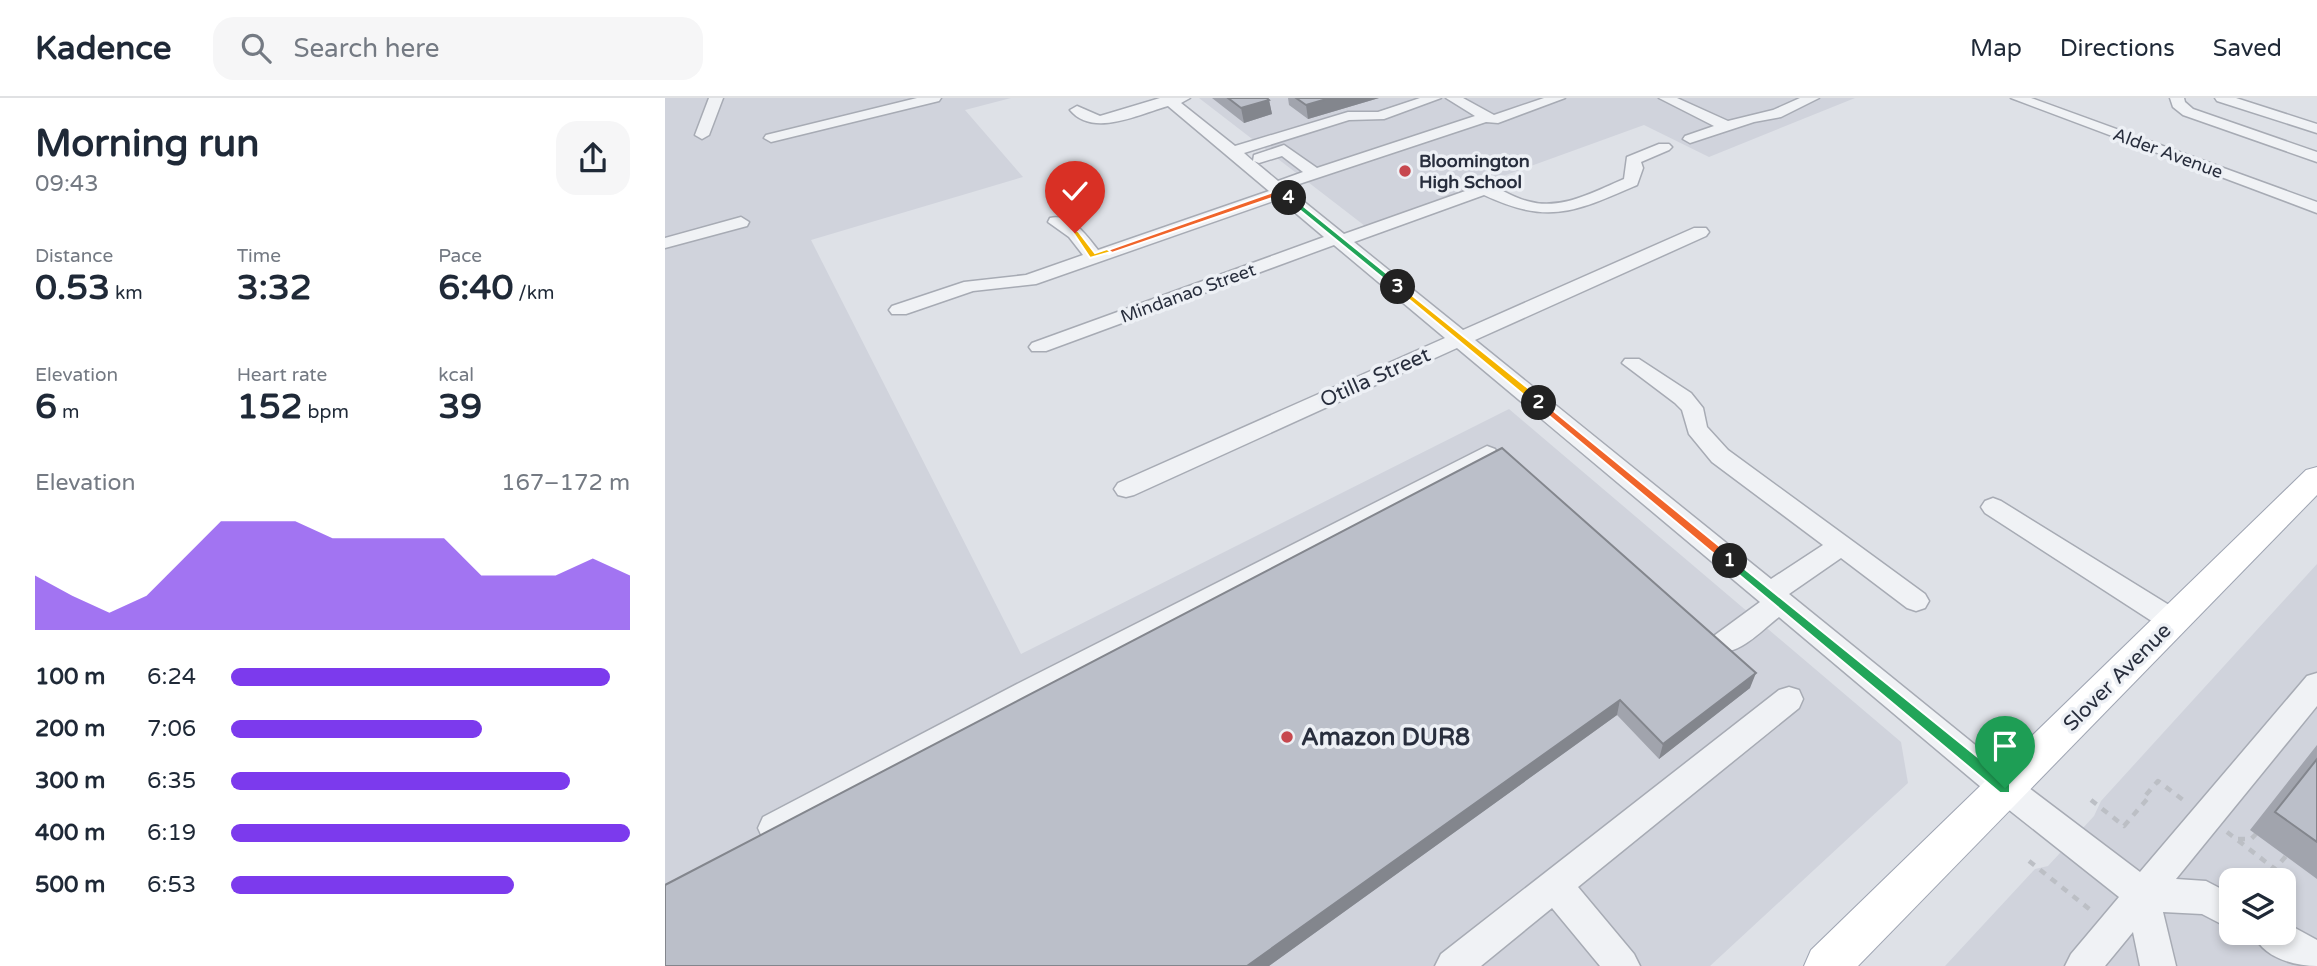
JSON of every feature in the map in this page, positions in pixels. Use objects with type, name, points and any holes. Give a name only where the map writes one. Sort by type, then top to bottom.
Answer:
[{"type":"main road","name":"Slover Avenue","points":[[1827,966],[2317,477]]},
{"type":"street","points":[[702,135],[716,98]]},
{"type":"street","points":[[771,138],[934,98]]},
{"type":"street","points":[[1239,157],[1284,150],[1434,98]]},
{"type":"street","points":[[1453,98],[1493,120],[1558,98]]},
{"type":"street","points":[[1666,98],[1727,126]]},
{"type":"street","points":[[1690,139],[1751,118],[1776,114],[1812,98]]},
{"type":"street","name":"Alder Avenue","points":[[2018,98],[2317,208]]},
{"type":"street","points":[[2178,98],[2178,104],[2188,112],[2317,157]]},
{"type":"street","points":[[2222,98],[2317,129]]},
{"type":"street","points":[[1077,110],[1086,117],[1100,120],[1174,99],[1239,157],[2005,788],[2142,894],[2206,898],[2219,905]]},
{"type":"street","points":[[2235,129],[2263,111]]},
{"type":"street","points":[[1239,157],[1348,116],[1381,117],[1419,139]]},
{"type":"street","points":[[899,310],[971,286],[1029,280],[1087,249],[1278,189],[1315,174],[1487,117]]},
{"type":"street","name":"Mindanao Street","points":[[1039,348],[1485,189],[1513,204],[1533,209],[1571,207],[1631,182],[1635,168],[1632,160],[1664,148]]},
{"type":"street","points":[[1284,150],[1315,174]]},
{"type":"street","points":[[665,243],[741,222]]},
{"type":"street","points":[[1056,222],[1075,233],[1087,249]]},
{"type":"street","name":"Otilla Street","points":[[1126,488],[1700,232]]},
{"type":"street","points":[[1060,248],[1087,249]]},
{"type":"street","points":[[1632,363],[1683,398],[1692,408],[1697,429],[1720,456],[1916,601]]},
{"type":"street","points":[[750,841],[1029,692],[1487,454]]},
{"type":"street","points":[[1993,507],[2173,621]]},
{"type":"street","points":[[1725,643],[1774,598],[1841,545]]},
{"type":"street","points":[[2083,966],[2317,685]]},
{"type":"street","points":[[1453,966],[1789,699]]},
{"type":"street","points":[[1556,885],[1622,966]]},
{"type":"street","points":[[2142,894],[2158,966]]},
{"type":"street","points":[[2293,945],[2317,958]]},
{"type":"path","points":[[2236,839],[2251,839],[2256,834]]},
{"type":"path","points":[[2029,861],[2100,919],[2109,935]]},
{"type":"shaded area","points":[[665,98],[1011,98],[965,110],[1023,177],[811,240],[1021,654],[1509,409],[1901,742],[1908,783],[1710,966],[665,966]]},
{"type":"shaded area","name":"Bloomington High School","points":[[1199,98],[1855,98],[1709,157],[1644,125],[1365,226]]},
{"type":"shaded area","points":[[2317,564],[2317,966],[1945,966],[2035,869],[2048,866],[2094,816],[2101,801]]},
{"type":"building","points":[[1228,98],[1267,98],[1269,100],[1241,108]]},
{"type":"building","points":[[1296,98],[1330,98],[1306,105]]},
{"type":"building","name":"Amazon DUR8","points":[[1502,448],[1756,673],[1663,744],[1620,700],[1247,966],[665,966],[665,885]]},
{"type":"building","points":[[2317,759],[2317,842],[2275,812]]},
{"type":"place","name":"Bloomington High School","points":[[1405,171]]},
{"type":"place","name":"Amazon DUR8","points":[[1287,737]]},
{"type":"route","points":[[1075,233],[1093,256],[1282,192],[2005,788]]}]
